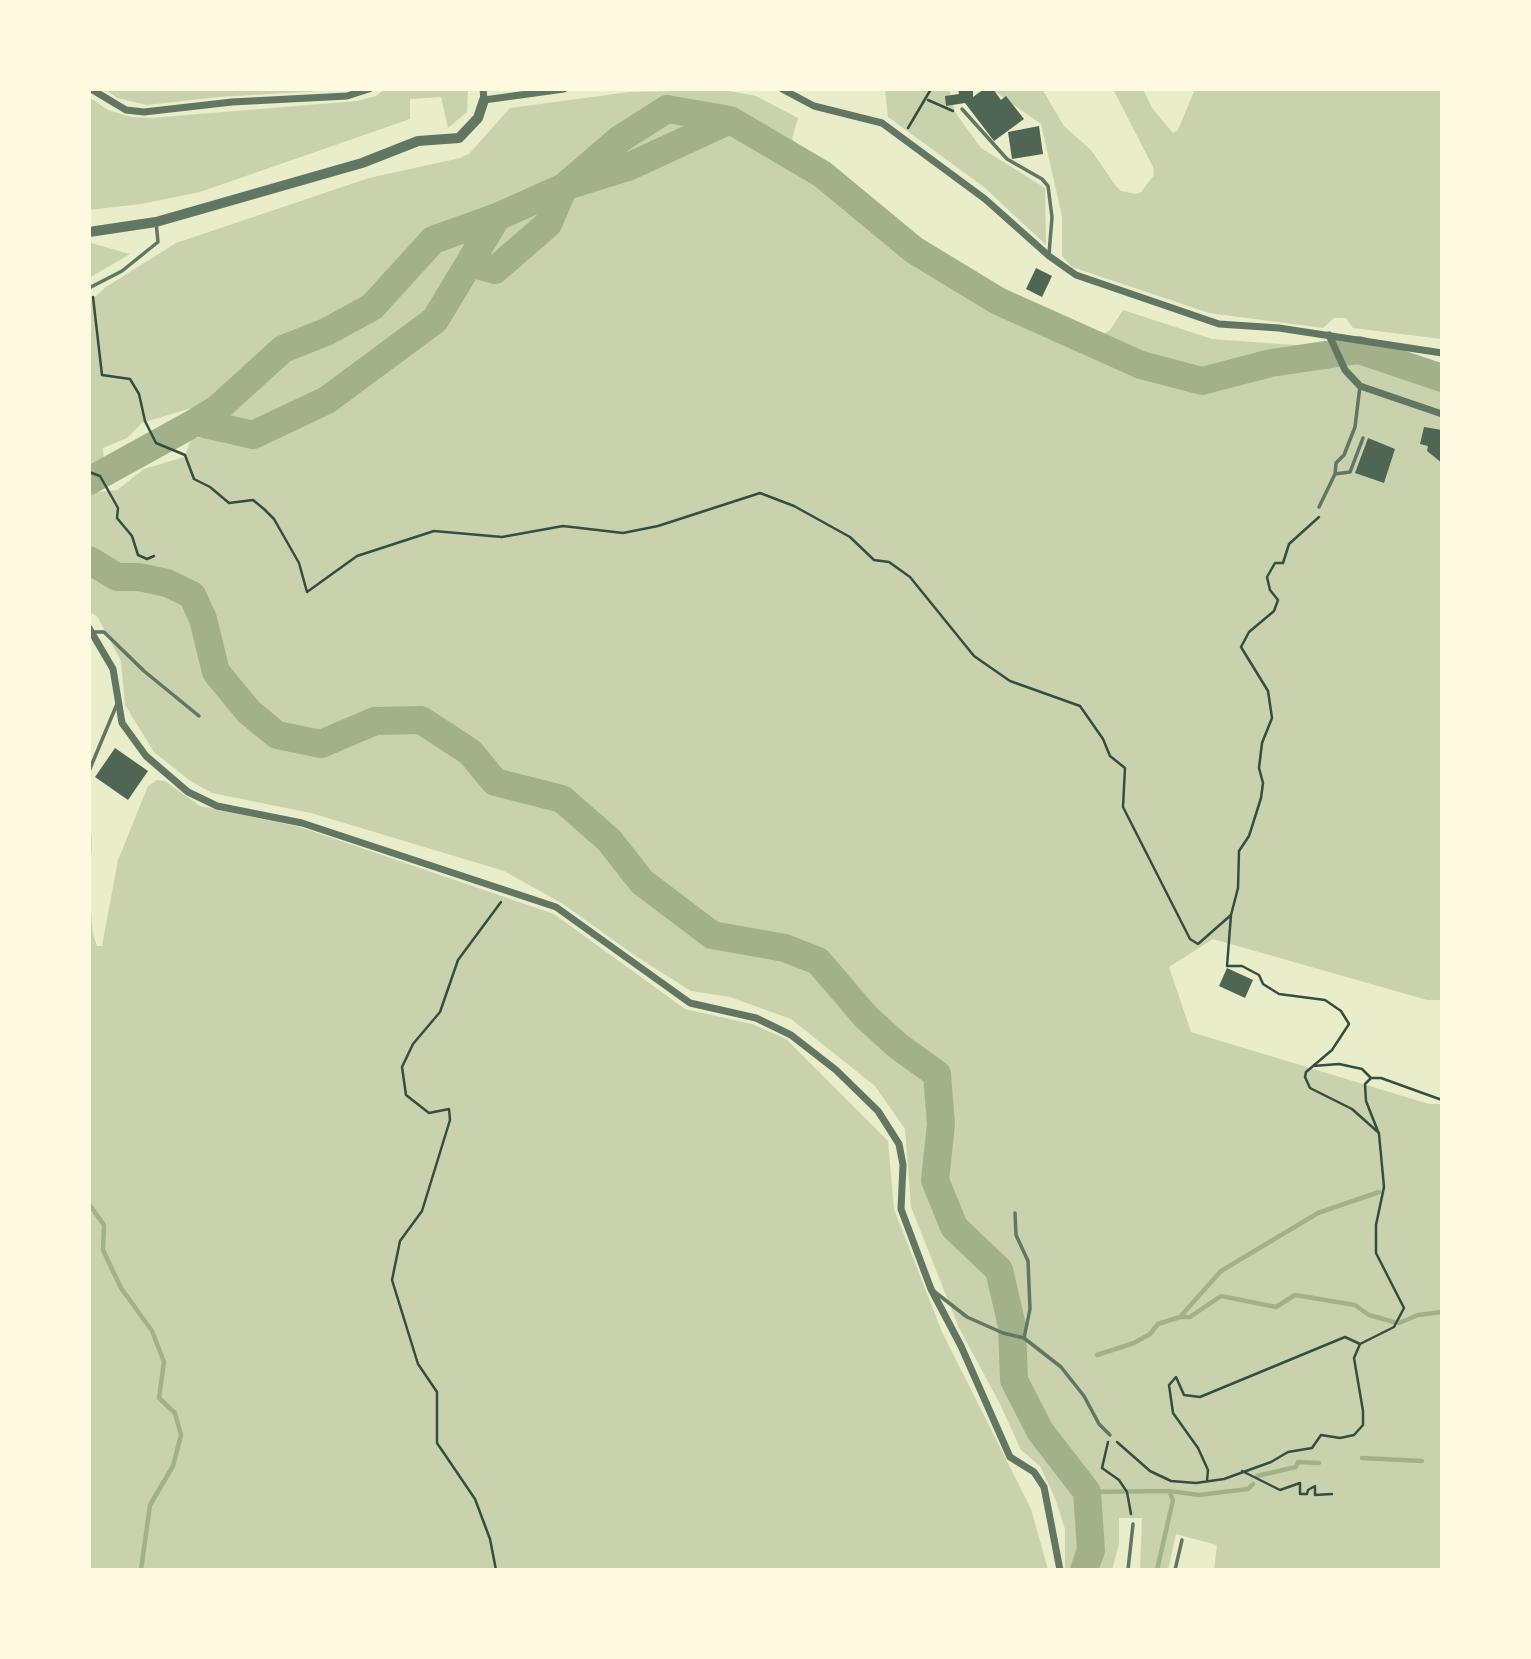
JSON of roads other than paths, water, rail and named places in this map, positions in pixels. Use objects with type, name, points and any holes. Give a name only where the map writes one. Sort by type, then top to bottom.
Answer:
[{"type":"street","points":[[91,89],[126,110],[144,112],[232,102],[347,96],[369,89]]},
{"type":"street","points":[[89,232],[156,222],[362,163],[418,141],[459,138],[478,118],[484,94],[564,89]]},
{"type":"street","points":[[782,89],[814,106],[882,123],[903,136],[985,199],[1049,256],[1076,275],[1219,324],[1329,335],[1442,353]]},
{"type":"street","points":[[1329,335],[1345,370],[1360,386],[1442,414]]},
{"type":"street","points":[[92,630],[113,669],[122,723],[146,756],[188,792],[217,806],[302,823],[556,907],[690,1003],[756,1018],[791,1035],[836,1070],[878,1111],[899,1144],[903,1165],[901,1209],[931,1289],[961,1346],[1010,1457],[1034,1472],[1044,1486],[1060,1570]]},
{"type":"lane","points":[[962,109],[1007,159],[1042,179],[1048,186],[1052,217],[1049,256]]},
{"type":"lane","points":[[90,287],[122,271],[158,242],[156,222]]},
{"type":"lane","points":[[1319,507],[1335,474],[1336,463],[1344,455],[1355,427],[1360,386]]},
{"type":"lane","points":[[1335,474],[1350,472],[1363,438]]},
{"type":"lane","points":[[92,630],[104,632],[144,671],[199,716]]},
{"type":"lane","points":[[89,771],[118,702]]},
{"type":"lane","points":[[1015,1213],[1016,1235],[1028,1261],[1030,1309],[1024,1338]]},
{"type":"lane","points":[[931,1289],[967,1317],[1003,1333],[1024,1338],[1061,1367],[1084,1396],[1099,1424],[1110,1435]]},
{"type":"lane","points":[[1128,1570],[1133,1524]]},
{"type":"lane","points":[[1175,1570],[1182,1540]]},
{"type":"waterway","points":[[89,481],[196,422],[253,435],[327,400],[435,320],[497,217],[564,187],[620,139],[667,109],[730,120],[822,174],[914,250],[998,301],[1141,365],[1202,381],[1271,363],[1359,350],[1442,378]]},
{"type":"waterway","points":[[470,263],[495,270],[548,224],[564,187],[628,167],[730,120]]},
{"type":"waterway","points":[[196,422],[217,409],[283,349],[326,332],[372,307],[433,240],[497,217]]},
{"type":"waterway","points":[[89,560],[117,577],[139,577],[167,583],[192,595],[203,619],[216,672],[249,712],[277,735],[321,744],[375,721],[421,720],[470,752],[495,782],[562,799],[609,840],[642,882],[712,935],[785,948],[818,961],[866,1017],[898,1046],[937,1074],[941,1124],[935,1180],[954,1227],[999,1270],[1012,1326],[1014,1380],[1040,1431],[1087,1492],[1091,1550],[1084,1570]]},
{"type":"waterway","points":[[89,836],[89,852]]},
{"type":"waterway","points":[[1097,1355],[1134,1343],[1150,1334],[1158,1324],[1180,1317],[1221,1271],[1318,1213],[1379,1192]]},
{"type":"waterway","points":[[89,1204],[104,1225],[103,1250],[121,1288],[152,1331],[164,1362],[159,1398],[175,1413],[181,1435],[173,1466],[150,1505],[141,1570]]},
{"type":"waterway","points":[[1180,1317],[1190,1317],[1221,1296],[1276,1307],[1295,1295],[1355,1305],[1369,1315],[1394,1322]]},
{"type":"waterway","points":[[1399,1323],[1418,1315],[1442,1312]]},
{"type":"waterway","points":[[1012,1326],[1020,1327]]},
{"type":"waterway","points":[[1362,1458],[1422,1461]]},
{"type":"waterway","points":[[1257,1476],[1296,1467],[1298,1462],[1319,1463]]},
{"type":"waterway","points":[[1169,1491],[1199,1495],[1248,1489],[1253,1484]]},
{"type":"waterway","points":[[1087,1492],[1169,1491],[1173,1500],[1157,1570]]}]
